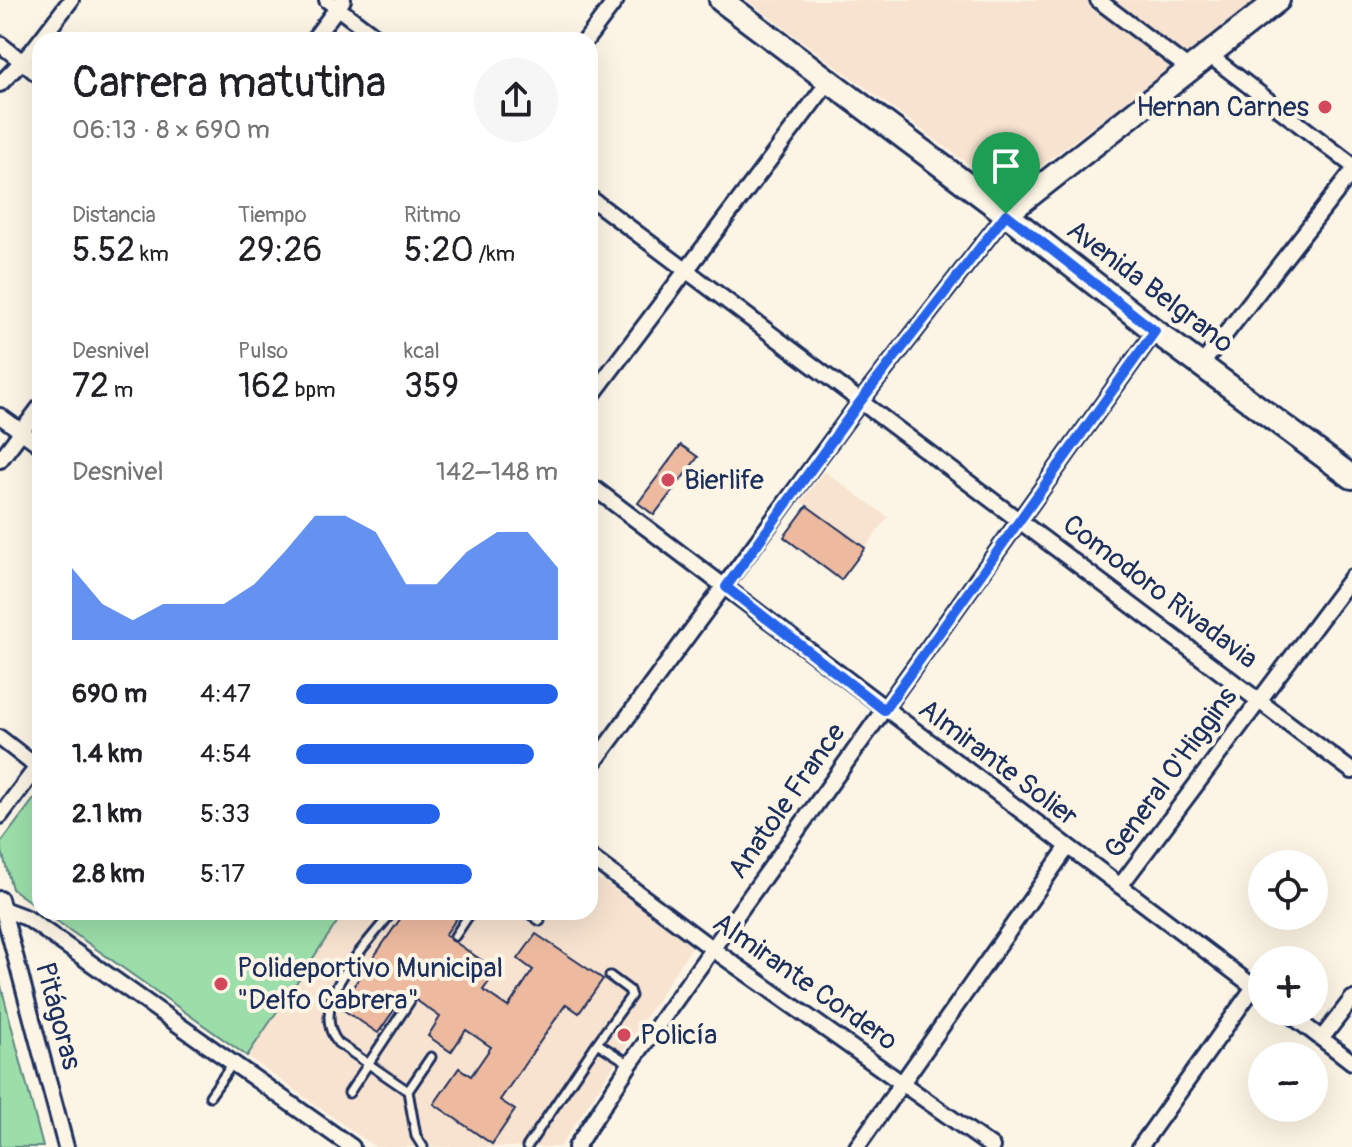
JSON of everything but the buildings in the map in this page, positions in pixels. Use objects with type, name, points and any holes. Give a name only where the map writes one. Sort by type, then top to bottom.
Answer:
[{"type":"street","points":[[45,32],[71,0]]},
{"type":"street","points":[[592,32],[616,0]]},
{"type":"street","name":"Avenida Belgrano","points":[[721,0],[1352,477]]},
{"type":"street","points":[[1098,0],[1189,69]]},
{"type":"street","points":[[598,757],[860,402],[1006,214],[1278,0]]},
{"type":"street","points":[[318,32],[336,3],[370,32]]},
{"type":"street","points":[[0,44],[32,70]]},
{"type":"street","points":[[0,84],[32,48]]},
{"type":"street","points":[[1209,55],[1352,165]]},
{"type":"street","points":[[598,387],[829,81]]},
{"type":"street","points":[[1202,364],[1352,172]]},
{"type":"street","name":"Comodoro Rivadavia","points":[[598,204],[1352,771]]},
{"type":"street","name":"Anatole France","points":[[576,1147],[630,1064],[1155,331]]},
{"type":"street","points":[[0,416],[32,439]]},
{"type":"street","points":[[0,460],[32,418]]},
{"type":"street","name":"Almirante Solier","points":[[598,491],[1248,982]]},
{"type":"street","name":"General O'Higgins","points":[[1120,886],[1352,577]]},
{"type":"street","points":[[0,738],[32,760]]},
{"type":"street","points":[[0,816],[32,774]]},
{"type":"street","name":"General O'Higgins","points":[[857,1147],[1067,848]]},
{"type":"street","name":"Almirante Cordero","points":[[598,863],[714,950],[992,1147]]},
{"type":"street","points":[[2,904],[27,918],[352,1147]]},
{"type":"street","name":"Pitágoras","points":[[2,904],[66,1147]]},
{"type":"street","points":[[1322,1038],[1352,999]]},
{"type":"street","points":[[1140,1147],[1248,1003]]},
{"type":"street","points":[[1306,1026],[1352,1062]]},
{"type":"lane","points":[[386,920],[333,992],[328,1006],[333,1036],[408,1091]]},
{"type":"lane","points":[[455,936],[466,920]]},
{"type":"lane","points":[[527,1147],[631,996],[629,990],[610,976]]},
{"type":"lane","points":[[349,1093],[410,1001]]},
{"type":"lane","points":[[597,1043],[630,1064]]},
{"type":"lane","points":[[423,1147],[416,1136],[408,1091],[431,1057]]},
{"type":"lane","points":[[210,1096],[233,1063]]},
{"type":"shaded area","points":[[747,0],[1260,0],[1006,192]]},
{"type":"shaded area","points":[[824,471],[888,517],[865,548],[801,502]]},
{"type":"shaded area","points":[[598,878],[695,942],[560,1147],[375,1147],[247,1056],[339,920],[598,920]]},
{"type":"green space","points":[[32,802],[32,903],[12,889],[0,844]]},
{"type":"green space","name":"Polideportivo Municipal \"Delfo Cabrera\"","points":[[55,920],[339,920],[247,1056]]},
{"type":"green space","points":[[0,982],[43,1147],[0,1147]]},
{"type":"place","name":"Hernan Carnes","points":[[1325,107]]},
{"type":"place","name":"Bierlife","points":[[668,480]]},
{"type":"place","name":"Polideportivo Municipal \"Delfo Cabrera\"","points":[[221,984]]},
{"type":"place","name":"Policía","points":[[624,1035]]},
{"type":"route","points":[[1006,214],[1155,331],[884,710],[726,587],[860,402],[1006,214]]}]
